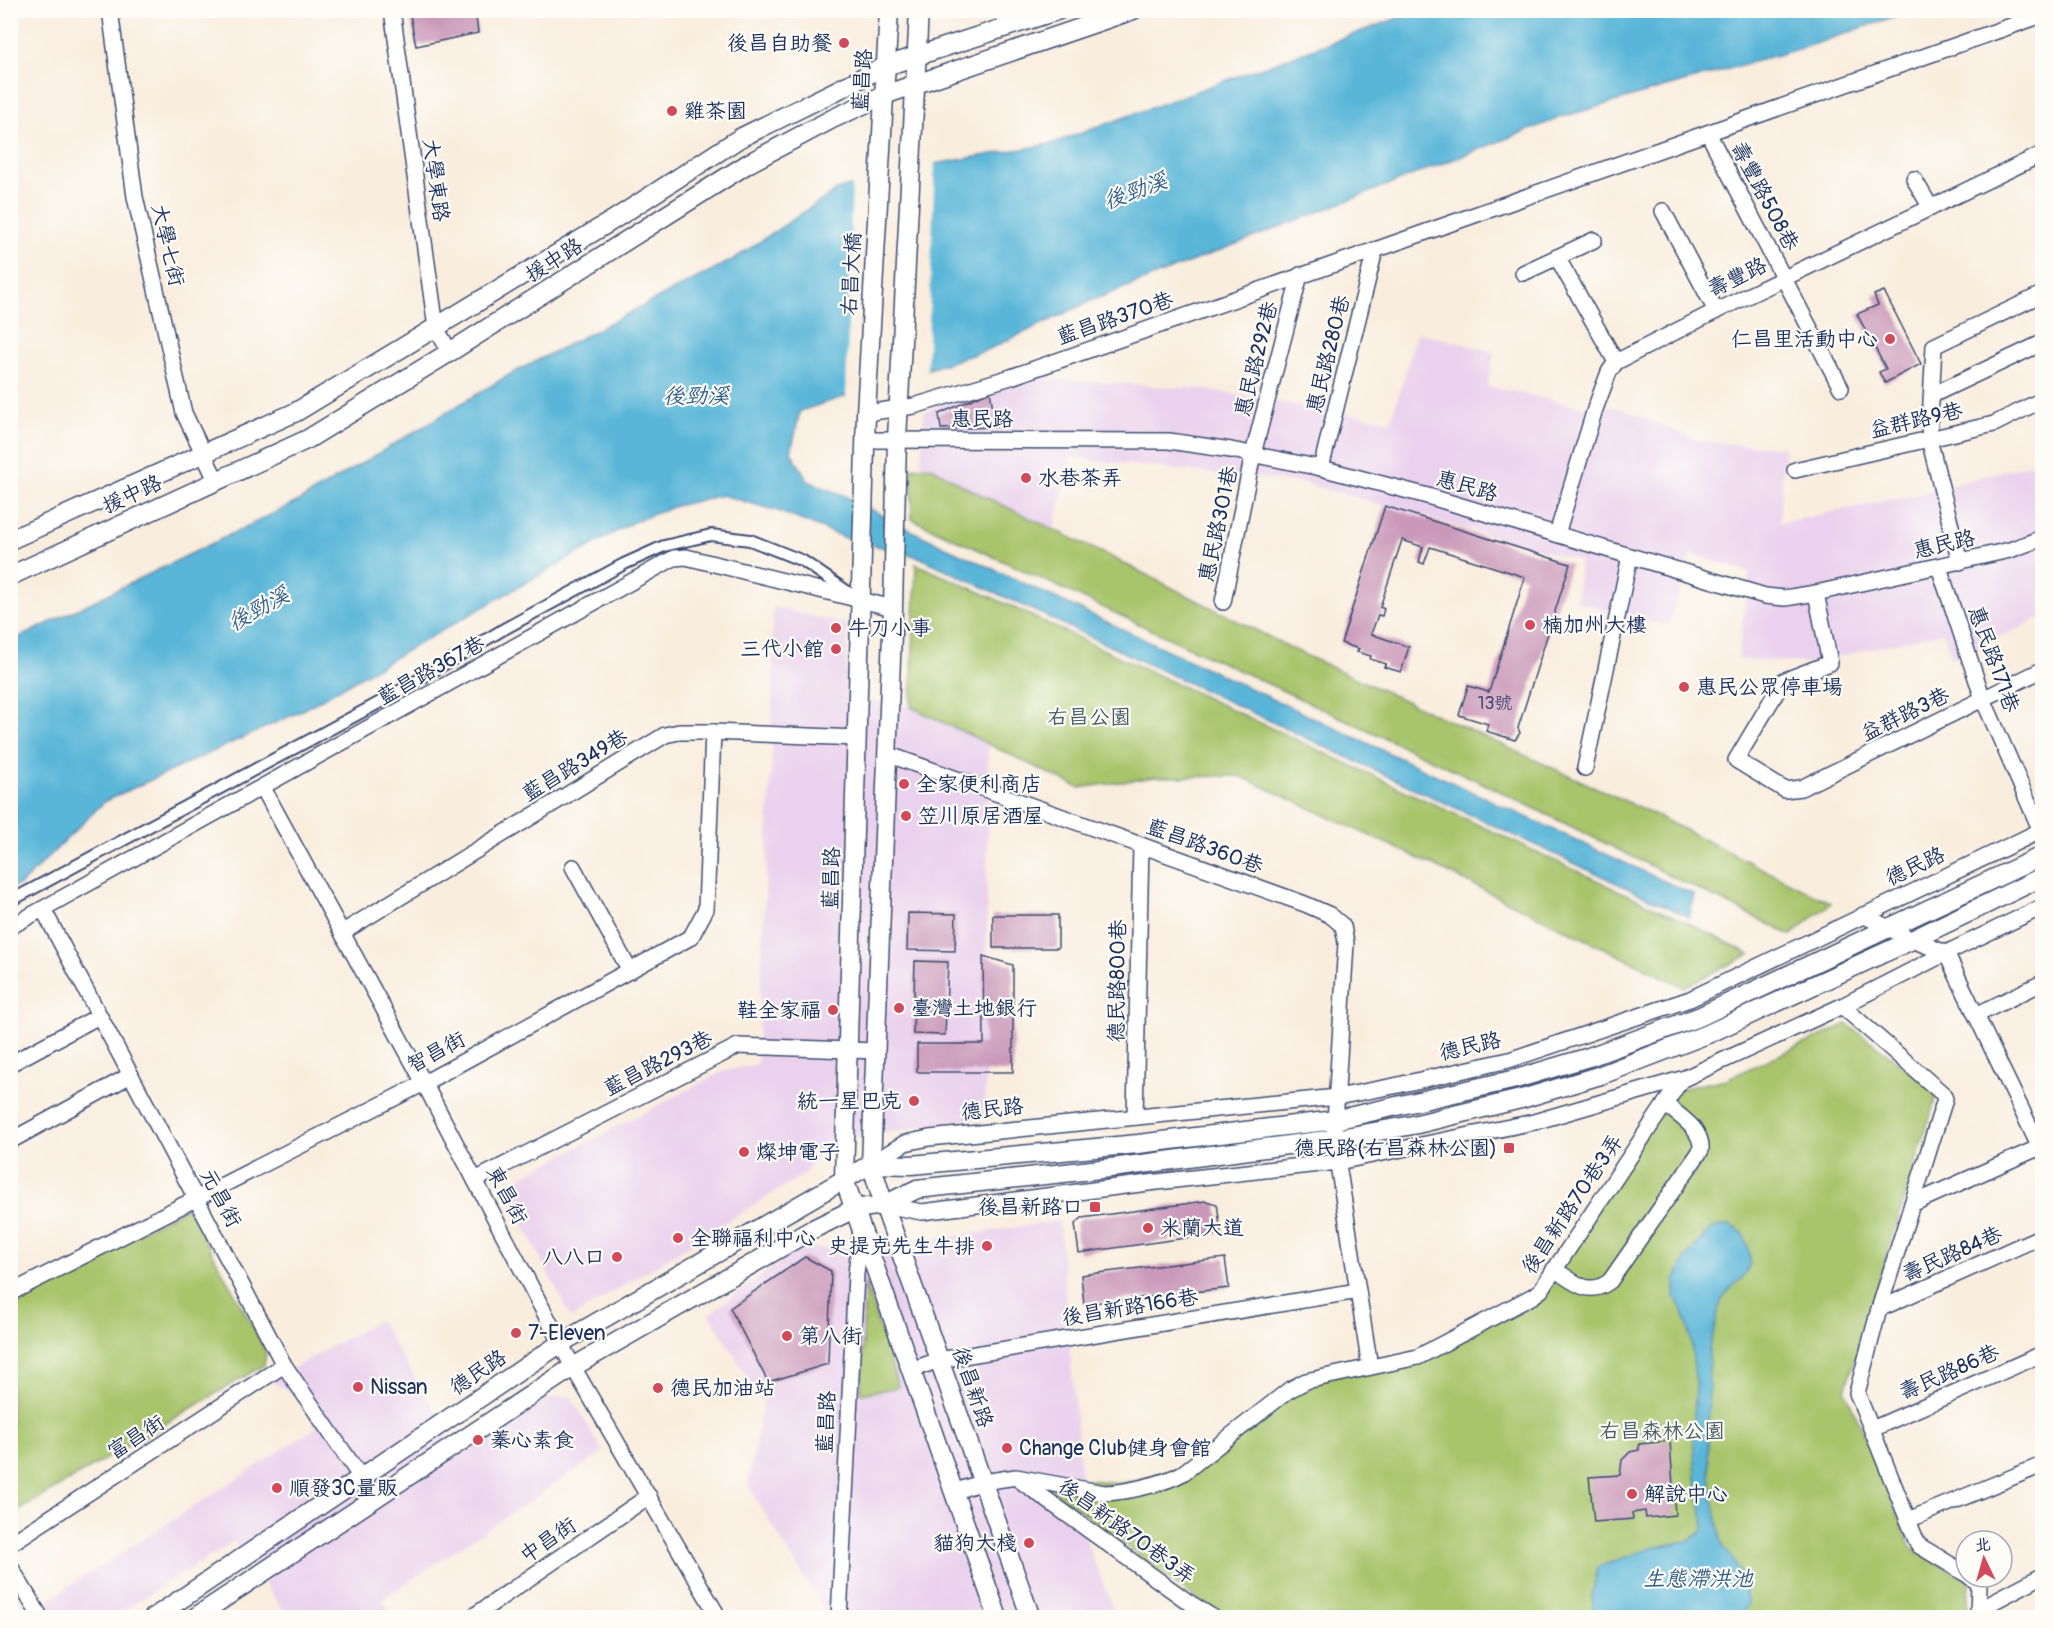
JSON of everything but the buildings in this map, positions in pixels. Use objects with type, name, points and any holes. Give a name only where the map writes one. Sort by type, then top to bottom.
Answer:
[{"type":"street","name":"大學七街","points":[[110,10],[135,197],[184,413],[216,480]]},
{"type":"street","name":"大學東路","points":[[392,10],[436,328],[450,352]]},
{"type":"street","name":"藍昌路","points":[[880,153],[889,10]]},
{"type":"street","points":[[884,1205],[871,1164],[893,608],[897,439],[919,10]]},
{"type":"street","name":"援中路","points":[[10,576],[308,439],[748,163],[884,95],[1133,10]]},
{"type":"street","name":"援中路","points":[[10,540],[296,412],[604,225],[740,138],[886,66],[1057,11]]},
{"type":"street","points":[[1057,11],[1064,33]]},
{"type":"street","name":"藍昌路370巷","points":[[867,406],[899,400],[914,406],[1011,377],[1708,133],[2042,12]]},
{"type":"street","name":"壽豐路508巷","points":[[1708,133],[1841,388]]},
{"type":"street","name":"右昌大橋","points":[[867,406],[880,153]]},
{"type":"street","name":"壽豐路","points":[[1616,362],[1716,311],[2043,154]]},
{"type":"street","points":[[1914,179],[1931,208]]},
{"type":"street","points":[[1663,211],[1716,311]]},
{"type":"street","points":[[1523,273],[1594,240]]},
{"type":"street","name":"惠民路280巷","points":[[1321,468],[1375,250]]},
{"type":"street","points":[[1557,257],[1616,362],[1609,372],[1595,410],[1557,534]]},
{"type":"street","name":"惠民路292巷","points":[[1254,454],[1300,275]]},
{"type":"street","points":[[1960,562],[1929,439],[1934,346],[2043,294]]},
{"type":"street","points":[[1932,395],[2043,343]]},
{"type":"street","name":"益群路9巷","points":[[1796,470],[1994,424],[2043,400]]},
{"type":"street","points":[[866,440],[867,406]]},
{"type":"street","name":"藍昌路","points":[[854,1209],[844,1179],[866,440]]},
{"type":"street","name":"惠民路","points":[[866,440],[1169,441],[1254,454],[1321,468],[1424,495],[1765,596],[1785,598],[1939,567],[2010,550],[2043,538]]},
{"type":"street","name":"惠民路301巷","points":[[1223,602],[1254,454]]},
{"type":"street","points":[[10,901],[386,699],[514,623],[624,564],[664,546],[711,535],[750,540],[803,561],[861,601]]},
{"type":"street","points":[[1585,768],[1630,556]]},
{"type":"street","name":"藍昌路367巷","points":[[10,927],[674,558],[686,557],[893,608]]},
{"type":"street","name":"惠民路171巷","points":[[1939,567],[1983,699],[2042,831]]},
{"type":"street","name":"益群路3巷","points":[[1816,593],[1830,663],[1783,681],[1736,760],[1785,790],[1801,788],[2043,670]]},
{"type":"street","name":"藍昌路349巷","points":[[343,932],[665,735],[679,732],[713,732],[857,738]]},
{"type":"street","name":"智昌街","points":[[10,1293],[424,1083],[691,937],[706,909],[713,732]]},
{"type":"street","points":[[857,738],[887,754]]},
{"type":"street","name":"藍昌路360巷","points":[[887,754],[1330,915],[1343,926],[1346,943],[1337,1097]]},
{"type":"street","name":"東昌街","points":[[263,788],[424,1083],[573,1366],[719,1617]]},
{"type":"street","name":"德民路","points":[[153,1617],[561,1343],[905,1143],[929,1138],[1337,1097],[1509,1060],[1690,999],[2042,831]]},
{"type":"street","name":"德民路800巷","points":[[1135,1117],[1141,845]]},
{"type":"street","name":"德民路","points":[[871,1164],[911,1165],[1138,1144],[1335,1120],[1516,1079],[1589,1057],[1701,1016],[2043,856]]},
{"type":"street","points":[[573,867],[630,971]]},
{"type":"street","points":[[884,1205],[917,1189],[1119,1167],[1334,1139],[1413,1125],[1514,1101],[1601,1075],[1710,1033],[2043,877]]},
{"type":"street","points":[[194,1617],[573,1366],[802,1235],[854,1209],[884,1205],[922,1212],[1148,1183],[1338,1162],[1534,1122],[1681,1080],[1842,1006],[2043,906]]},
{"type":"street","name":"元昌街","points":[[43,909],[285,1365],[375,1498]]},
{"type":"street","points":[[1863,915],[1912,940],[1946,953],[2041,1150],[1912,1204]]},
{"type":"street","points":[[1976,1015],[2043,983]]},
{"type":"street","points":[[1842,1006],[1943,1094],[1945,1099],[1879,1309],[1857,1393],[1918,1545],[1954,1567]]},
{"type":"street","points":[[10,1064],[99,1016]]},
{"type":"street","name":"藍昌路293巷","points":[[475,1180],[738,1046],[876,1051]]},
{"type":"street","points":[[10,1141],[131,1075]]},
{"type":"street","name":"後昌新路70巷3弄","points":[[953,1492],[982,1482],[1016,1477],[1104,1493],[1116,1493],[1172,1479],[1183,1473],[1290,1390],[1306,1382],[1418,1357],[1523,1302],[1541,1290],[1681,1080]]},
{"type":"street","points":[[1337,1097],[1334,1139],[1370,1367]]},
{"type":"street","points":[[1554,1269],[1582,1287],[1592,1289],[1602,1287],[1610,1281],[1701,1150],[1702,1142],[1699,1134],[1665,1104]]},
{"type":"street","name":"後昌新路","points":[[884,1205],[1031,1617]]},
{"type":"street","points":[[854,1209],[998,1617]]},
{"type":"street","name":"藍昌路","points":[[839,1617],[856,1274],[861,1228]]},
{"type":"street","name":"壽民路84巷","points":[[1879,1309],[2043,1236]]},
{"type":"street","name":"後昌新路166巷","points":[[911,1370],[939,1360],[1358,1291]]},
{"type":"street","name":"壽民路86巷","points":[[1872,1429],[2043,1354]]},
{"type":"street","name":"富昌街","points":[[10,1544],[285,1365]]},
{"type":"street","points":[[1908,1520],[2043,1465]]},
{"type":"street","name":"後昌新路70巷3弄","points":[[1016,1477],[1192,1612],[1214,1617]]},
{"type":"street","name":"中昌街","points":[[471,1617],[649,1496]]},
{"type":"street","points":[[10,1566],[41,1617]]},
{"type":"street","points":[[1978,1613],[2043,1576]]},
{"type":"street","points":[[1978,1613],[1979,1589]]},
{"type":"shaded area","points":[[1417,332],[1494,352],[1488,386],[1581,407],[1618,407],[1699,441],[1784,448],[1780,523],[1914,495],[2042,459],[2042,617],[1952,660],[1943,632],[1809,663],[1738,659],[1749,572],[1692,554],[1668,626],[1576,602],[1580,561],[1304,483],[1070,458],[1054,530],[969,489],[931,466],[921,467],[924,413],[943,402],[1023,377],[1201,389],[1391,421]]},
{"type":"shaded area","points":[[773,607],[848,625],[845,696],[911,707],[988,743],[985,1117],[824,1142],[804,1174],[571,1318],[504,1186],[724,1071],[757,1064],[772,751]]},
{"type":"shaded area","points":[[1059,1221],[1087,1545],[1117,1617],[969,1618],[966,1611],[936,1618],[836,1617],[822,1607],[748,1485],[763,1402],[709,1314],[795,1251],[950,1237]]},
{"type":"shaded area","points":[[379,1320],[432,1405],[458,1457],[547,1398],[571,1396],[603,1452],[382,1599],[394,1617],[288,1617],[235,1541],[112,1617],[20,1618],[316,1428],[296,1394],[270,1381]]},
{"type":"green space","points":[[930,466],[969,489],[1111,557],[1307,656],[1645,810],[1831,903],[1791,935],[1493,788],[912,519],[912,468]]},
{"type":"green space","name":"右昌公園","points":[[916,564],[1684,921],[1750,954],[1684,987],[1416,857],[1240,776],[1155,777],[1079,788],[911,707]]},
{"type":"green space","name":"右昌森林公園","points":[[1847,1024],[1938,1091],[1845,1390],[1912,1548],[1954,1572],[1954,1589],[1969,1589],[1967,1617],[1226,1617],[1197,1600],[1036,1477],[1123,1483],[1178,1470],[1304,1381],[1446,1350],[1542,1288],[1670,1091],[1726,1079]]},
{"type":"green space","points":[[187,1207],[258,1336],[266,1353],[264,1365],[11,1515],[11,1302]]},
{"type":"green space","points":[[865,1282],[898,1387],[861,1394]]},
{"type":"water","name":"後勁溪","points":[[1417,11],[1910,11],[1812,45],[1562,117],[1093,300],[987,350],[800,411],[791,452],[808,481],[843,495],[920,535],[1694,895],[1689,917],[919,557],[843,537],[778,511],[722,495],[675,506],[633,522],[297,713],[105,801],[20,885],[11,888],[10,642],[299,501],[509,375],[732,260],[837,190],[911,168],[1051,144]]},
{"type":"water","name":"生態滯洪池","points":[[1729,1225],[1743,1233],[1750,1261],[1746,1273],[1728,1291],[1721,1302],[1709,1348],[1708,1453],[1712,1495],[1722,1544],[1738,1567],[1748,1604],[1741,1617],[1594,1617],[1592,1595],[1598,1567],[1651,1548],[1687,1541],[1702,1532],[1704,1526],[1697,1488],[1693,1435],[1696,1385],[1690,1334],[1675,1297],[1675,1281],[1685,1259],[1711,1228]]},
{"type":"pier","points":[[935,161],[927,373],[846,399],[852,182]]},
{"type":"place","name":"後昌自助餐","points":[[844,43]]},
{"type":"place","name":"雞茶園","points":[[672,111]]},
{"type":"place","name":"仁昌里活動中心","points":[[1890,339]]},
{"type":"place","name":"水巷茶弄","points":[[1026,478]]},
{"type":"place","name":"楠加州大樓","points":[[1530,625]]},
{"type":"place","name":"牛刀小事","points":[[836,628]]},
{"type":"place","name":"三代小館","points":[[836,649]]},
{"type":"place","name":"惠民公眾停車場","points":[[1684,687]]},
{"type":"place","name":"全家便利商店","points":[[904,784]]},
{"type":"place","name":"笠川原居酒屋","points":[[906,816]]},
{"type":"place","name":"臺灣土地銀行","points":[[899,1008]]},
{"type":"place","name":"鞋全家福","points":[[833,1010]]},
{"type":"place","name":"統一星巴克","points":[[914,1101]]},
{"type":"place","name":"德民路(右昌森林公園)","points":[[1509,1148]]},
{"type":"place","name":"燦坤電子","points":[[744,1152]]},
{"type":"place","name":"後昌新路口","points":[[1095,1207]]},
{"type":"place","name":"米蘭大道","points":[[1148,1228]]},
{"type":"place","name":"全聯福利中心","points":[[678,1238]]},
{"type":"place","name":"史提克先生牛排","points":[[987,1246]]},
{"type":"place","name":"八八口","points":[[617,1257]]},
{"type":"place","name":"7-Eleven","points":[[516,1333]]},
{"type":"place","name":"第八街","points":[[787,1336]]},
{"type":"place","name":"Nissan","points":[[358,1387]]},
{"type":"place","name":"德民加油站","points":[[658,1388]]},
{"type":"place","name":"蓁心素食","points":[[478,1440]]},
{"type":"place","name":"Change Club健身會館","points":[[1007,1448]]},
{"type":"place","name":"順發3C量販","points":[[277,1488]]},
{"type":"place","name":"解說中心","points":[[1632,1494]]},
{"type":"place","name":"貓狗大棧","points":[[1029,1543]]}]
